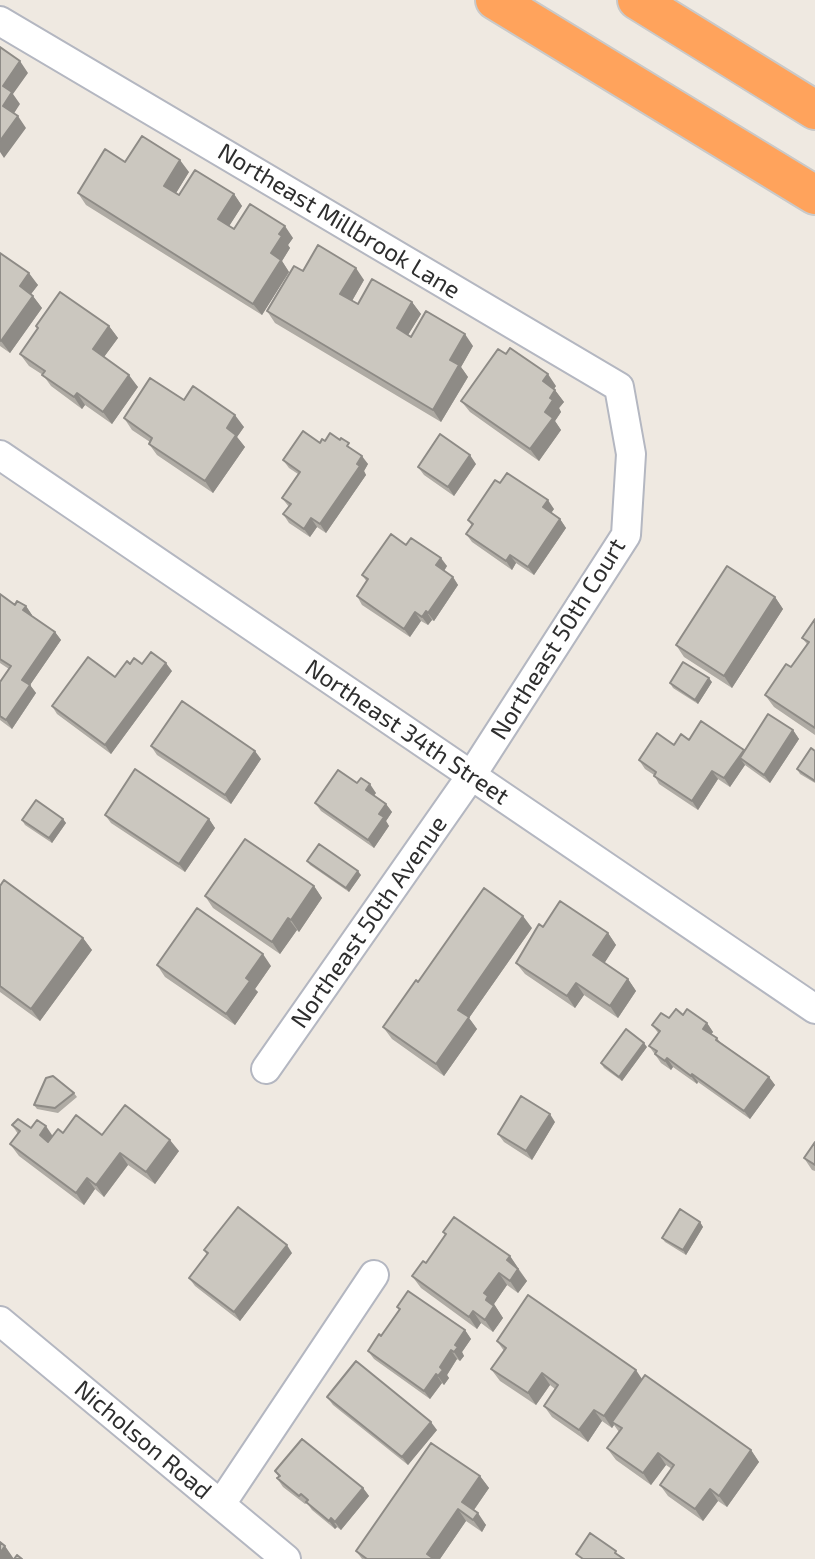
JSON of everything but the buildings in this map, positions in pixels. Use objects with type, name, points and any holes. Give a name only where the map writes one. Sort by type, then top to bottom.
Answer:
[{"type":"highway","points":[[495,0],[815,195]]},
{"type":"highway","points":[[636,0],[815,110]]},
{"type":"street","name":"Northeast Millbrook Lane","points":[[0,21],[619,387],[631,454]]},
{"type":"street","name":"Northeast 50th Court","points":[[471,776],[626,535],[631,454]]},
{"type":"street","name":"Northeast 34th Street","points":[[0,455],[815,1009]]},
{"type":"street","name":"Northeast 50th Avenue","points":[[266,1069],[471,776]]},
{"type":"street","points":[[221,1504],[374,1275]]},
{"type":"street","name":"Nicholson Road","points":[[0,1321],[286,1559]]}]
